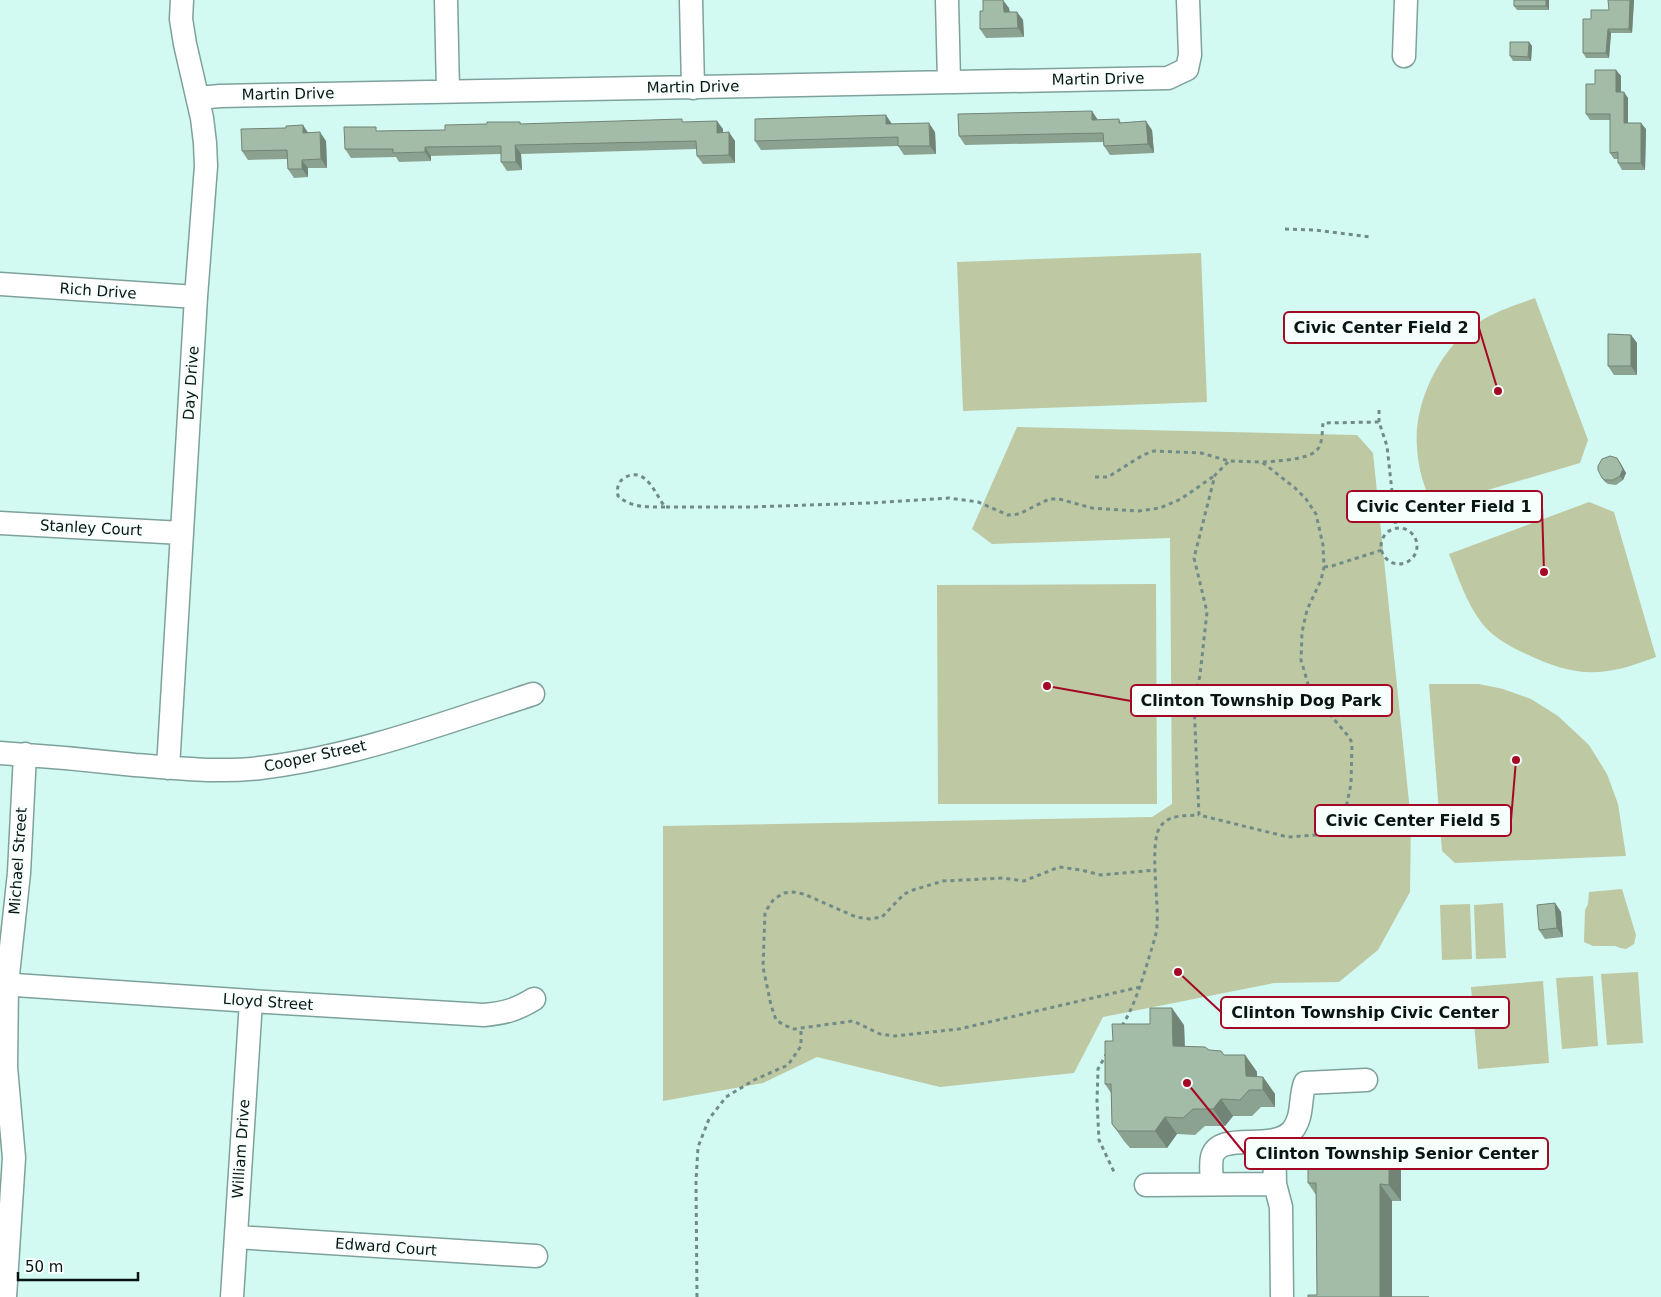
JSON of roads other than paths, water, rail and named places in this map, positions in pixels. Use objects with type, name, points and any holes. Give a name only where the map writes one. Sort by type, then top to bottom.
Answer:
[{"type":"street","name":"Day Drive","points":[[168,768],[196,297],[206,166],[205,143],[198,98],[184,44],[182,0]]},
{"type":"street","points":[[446,0],[448,91]]},
{"type":"street","points":[[691,0],[693,88]]},
{"type":"street","points":[[948,0],[949,81]]},
{"type":"street","name":"Martin Drive","points":[[198,98],[448,91],[1168,78],[1187,69],[1190,55],[1188,0]]},
{"type":"street","points":[[1404,56],[1406,0]]},
{"type":"street","name":"Rich Drive","points":[[0,284],[196,297]]},
{"type":"street","name":"Stanley Court","points":[[0,522],[182,532]]},
{"type":"street","name":"Cooper Street","points":[[0,753],[168,768],[258,768],[302,761],[400,737],[533,694]]},
{"type":"street","name":"Michael Street","points":[[5,1297],[5,1230],[14,1158],[6,1066],[4,984],[19,873],[25,754]]},
{"type":"street","name":"Lloyd Street","points":[[4,984],[484,1015],[506,1013],[520,1008],[534,999]]},
{"type":"street","name":"William Drive","points":[[232,1297],[251,1001]]},
{"type":"street","points":[[1212,1184],[1212,1156],[1219,1146],[1231,1143],[1274,1142],[1290,1132],[1297,1123],[1301,1113],[1302,1092],[1305,1083],[1366,1080]]},
{"type":"street","points":[[1274,1142],[1275,1184],[1281,1206],[1282,1297]]},
{"type":"street","points":[[1146,1185],[1275,1184]]},
{"type":"street","name":"Edward Court","points":[[236,1237],[536,1256]]},
{"type":"place","name":"Civic Center Field 2","points":[[1498,391]]},
{"type":"place","name":"Civic Center Field 1","points":[[1544,572]]},
{"type":"place","name":"Clinton Township Dog Park","points":[[1047,686]]},
{"type":"place","name":"Civic Center Field 5","points":[[1516,760]]},
{"type":"place","name":"Clinton Township Civic Center","points":[[1178,972]]},
{"type":"place","name":"Clinton Township Senior Center","points":[[1187,1083]]}]
